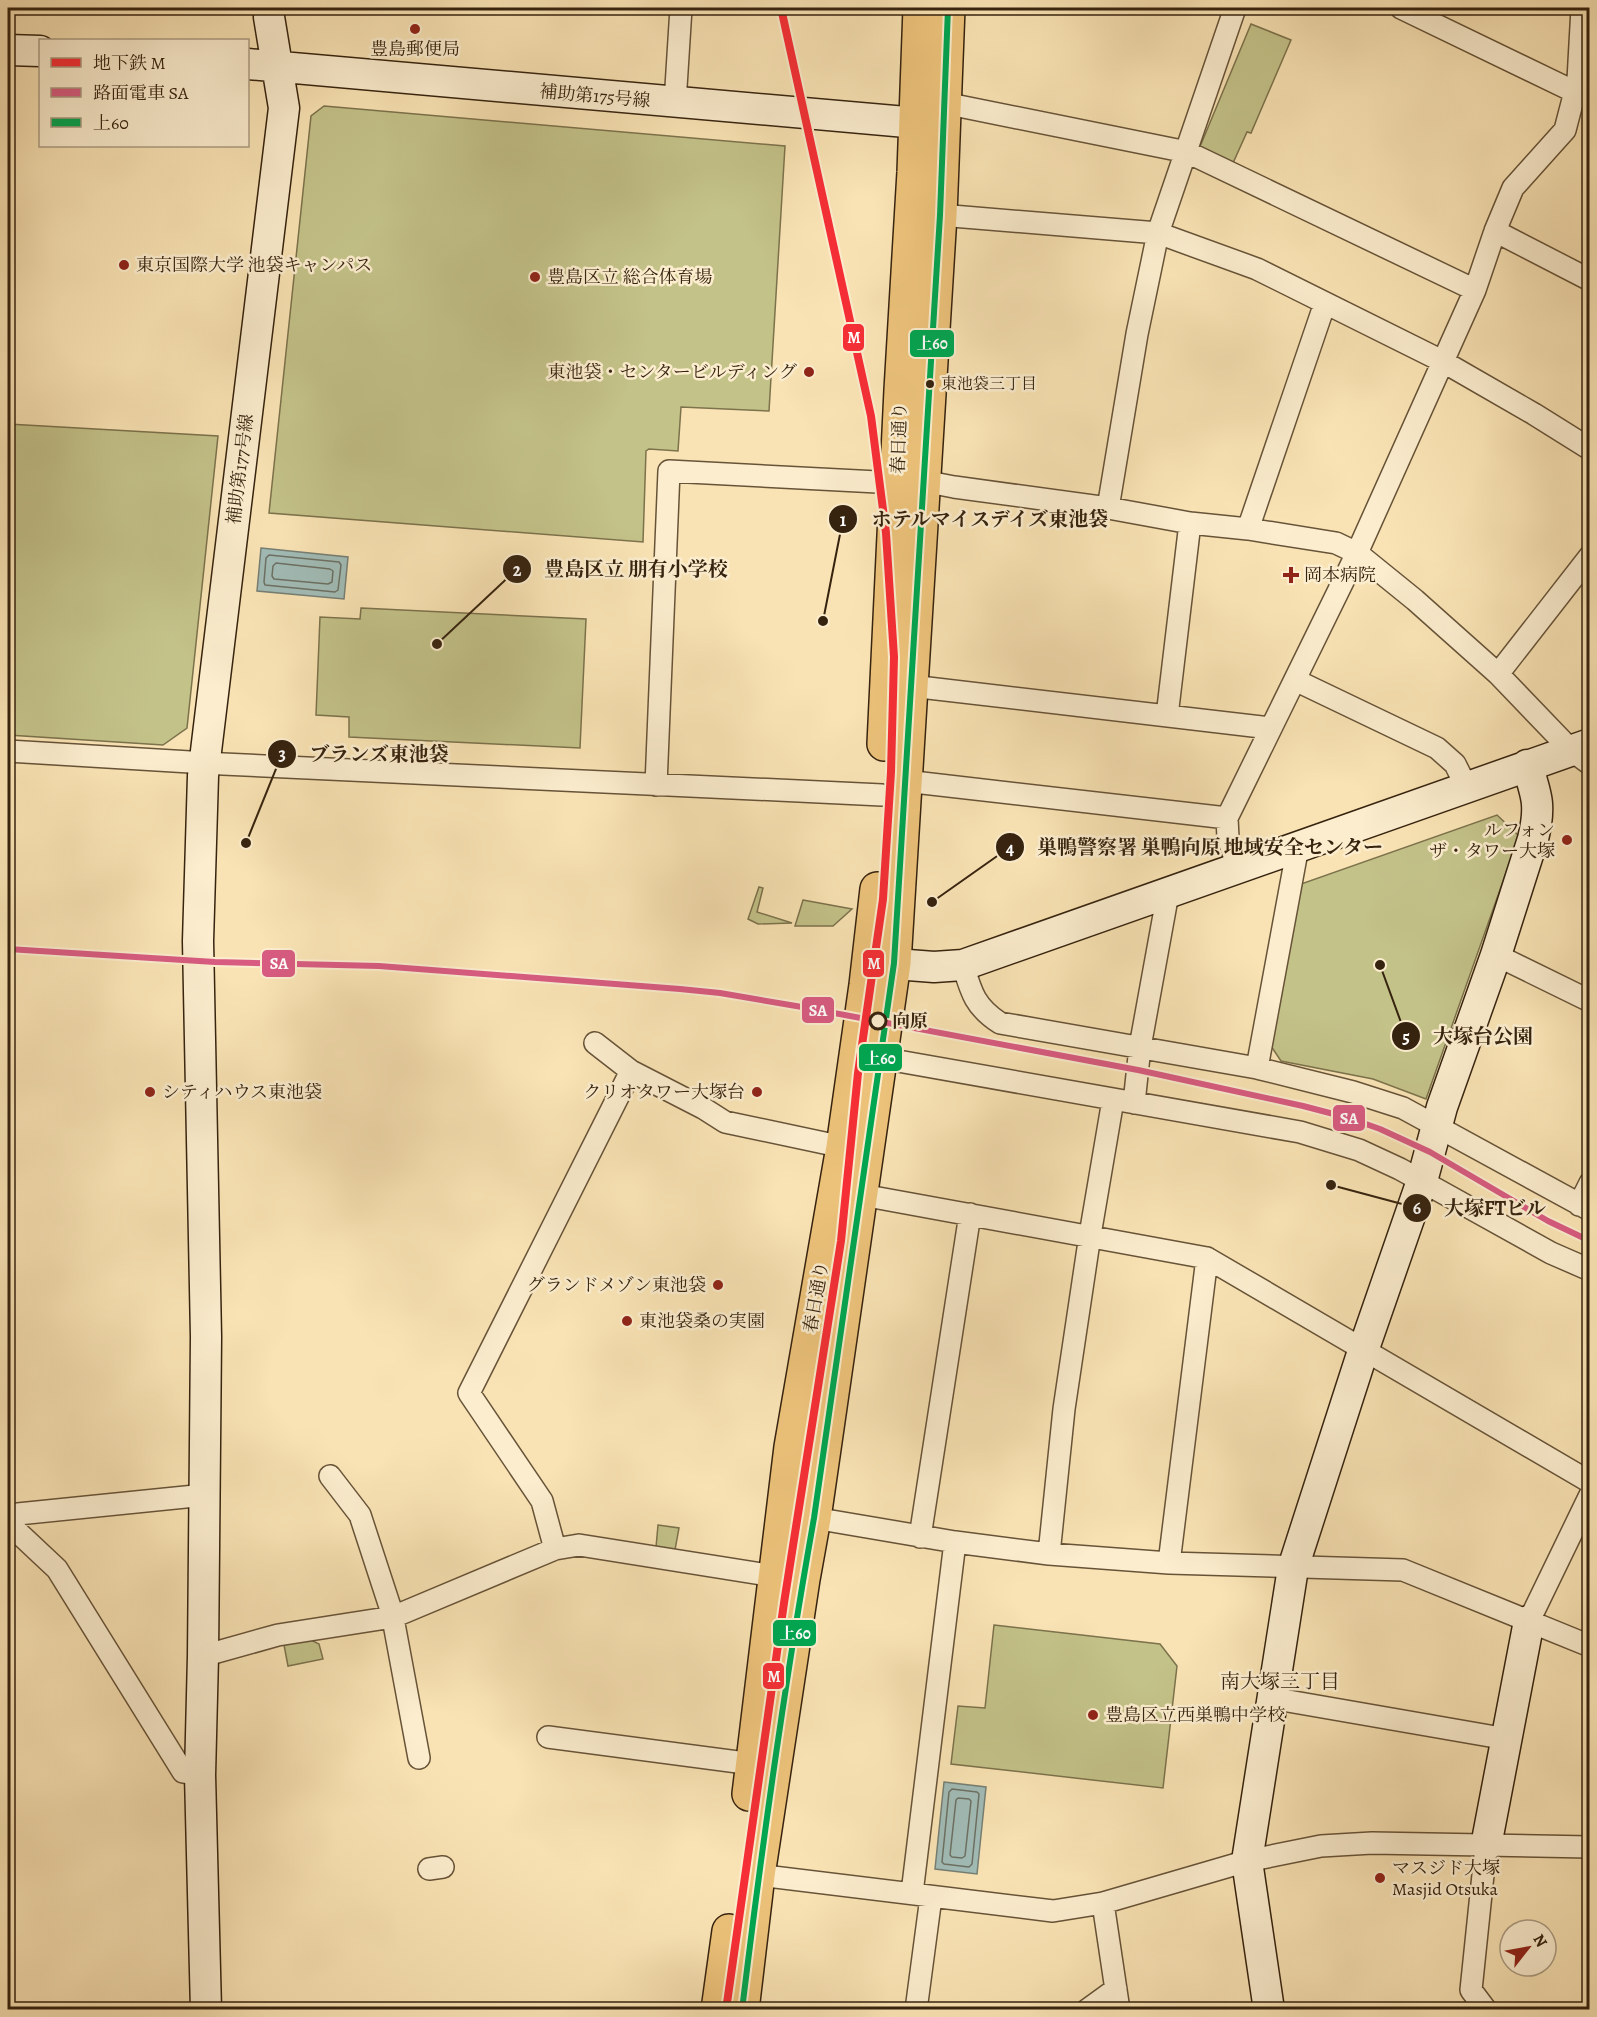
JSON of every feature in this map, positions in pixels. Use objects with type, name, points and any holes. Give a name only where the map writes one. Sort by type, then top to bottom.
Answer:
[{"type":"highway","name":"春日通り","points":[[893,788],[910,686],[910,482],[940,215],[934,117],[920,8]]},
{"type":"highway","name":"春日通り","points":[[718,2010],[753,1764],[790,1578],[814,1518],[881,1058],[882,962],[910,482],[934,117],[948,8]]},
{"type":"highway","name":"春日通り","points":[[741,2010],[790,1578],[791,1447],[843,1147],[882,962]]},
{"type":"street","name":"補助第177号線","points":[[206,2010],[200,1775],[204,1656],[206,1337],[198,932],[204,763],[284,108],[269,8]]},
{"type":"street","points":[[675,103],[681,8]]},
{"type":"street","points":[[1108,508],[1137,334],[1158,233],[1235,8]]},
{"type":"street","points":[[1401,8],[1575,92]]},
{"type":"street","points":[[1238,867],[1228,838],[1227,818],[1357,553],[1475,290],[1494,231],[1513,188],[1565,130],[1578,80],[1584,12]]},
{"type":"street","points":[[8,50],[39,51]]},
{"type":"street","name":"補助第175号線","points":[[249,64],[675,103],[934,117]]},
{"type":"street","points":[[934,117],[1187,152],[1475,290]]},
{"type":"street","points":[[940,215],[1158,233],[1257,269],[1442,361],[1590,449]]},
{"type":"street","points":[[1494,231],[1590,280]]},
{"type":"street","points":[[1248,529],[1325,303]]},
{"type":"street","points":[[656,784],[669,471],[910,482],[1108,508],[1190,523],[1248,529],[1336,543],[1357,553],[1415,600],[1584,753]]},
{"type":"street","points":[[1167,716],[1190,523]]},
{"type":"street","points":[[1498,675],[1590,556]]},
{"type":"street","points":[[1295,680],[1437,748],[1455,764],[1466,786]]},
{"type":"street","points":[[910,686],[1270,728]]},
{"type":"street","points":[[8,751],[204,763],[656,784],[893,788],[1227,818]]},
{"type":"street","points":[[882,962],[934,967],[963,965],[1527,765],[1584,753]]},
{"type":"street","points":[[1269,2010],[1247,1862],[1293,1568],[1363,1351],[1422,1181],[1437,1126],[1496,955],[1538,819],[1539,805],[1527,765]]},
{"type":"street","points":[[1257,1068],[1298,846]]},
{"type":"street","points":[[1134,1103],[1140,1047],[1168,893]]},
{"type":"street","points":[[1496,955],[1590,1000]]},
{"type":"street","points":[[963,965],[971,993],[985,1014],[1000,1023],[1257,1068],[1353,1092],[1403,1108],[1584,1208],[1590,1183]]},
{"type":"street","points":[[595,1043],[631,1071],[703,1108],[725,1122],[843,1147]]},
{"type":"street","points":[[881,1058],[1300,1132],[1359,1150],[1422,1181],[1551,1253],[1590,1270]]},
{"type":"street","points":[[555,1549],[542,1501],[469,1393],[631,1071]]},
{"type":"street","points":[[1049,1554],[1064,1408],[1113,1100]]},
{"type":"street","points":[[862,1195],[1207,1258],[1590,1482]]},
{"type":"street","points":[[920,1537],[970,1214]]},
{"type":"street","points":[[1169,1563],[1207,1258]]},
{"type":"street","points":[[330,1476],[360,1515],[393,1617],[419,1758]]},
{"type":"street","points":[[8,1515],[205,1495]]},
{"type":"street","points":[[1483,2005],[1472,1990],[1486,1846],[1529,1621],[1590,1495]]},
{"type":"street","points":[[814,1518],[920,1537],[1049,1554],[1169,1563],[1403,1570],[1590,1646]]},
{"type":"street","points":[[8,1523],[57,1569],[183,1772],[200,1775]]},
{"type":"street","points":[[916,2010],[921,1895],[955,1542]]},
{"type":"street","points":[[204,1656],[278,1635],[393,1617],[555,1549],[579,1545],[790,1578]]},
{"type":"street","points":[[1271,1698],[1506,1739]]},
{"type":"street","points":[[548,1737],[753,1764]]},
{"type":"street","points":[[758,1875],[1053,1911],[1103,1903],[1247,1862],[1320,1846],[1372,1843],[1590,1846]]},
{"type":"street","points":[[1088,2010],[1117,2000],[1103,1903]]},
{"type":"shaded area","points":[[1251,24],[1291,40],[1251,133],[1247,132],[1233,163],[1199,149]]},
{"type":"shaded area","name":"豊島区立 総合体育場","points":[[324,106],[785,146],[769,411],[681,407],[678,451],[649,449],[646,451],[643,542],[269,513],[311,116]]},
{"type":"shaded area","points":[[8,424],[218,436],[187,728],[163,745],[8,735]]},
{"type":"shaded area","points":[[361,608],[586,619],[580,748],[349,737],[349,717],[316,715],[320,617],[360,619]]},
{"type":"shaded area","points":[[1497,815],[1519,836],[1426,1099],[1373,1079],[1281,1061],[1271,1046],[1301,884]]},
{"type":"shaded area","points":[[759,887],[763,888],[757,912],[792,923],[758,924],[748,919]]},
{"type":"shaded area","points":[[803,900],[852,909],[833,926],[795,926]]},
{"type":"shaded area","points":[[658,1525],[679,1528],[675,1550],[656,1547]]},
{"type":"shaded area","points":[[994,1625],[1160,1644],[1177,1666],[1163,1788],[951,1764],[958,1706],[985,1708]]},
{"type":"shaded area","points":[[309,1639],[319,1644],[323,1659],[288,1666],[284,1645]]},
{"type":"water","points":[[261,548],[348,557],[344,599],[257,591]]},
{"type":"water","points":[[944,1782],[986,1787],[977,1874],[935,1869]]},
{"type":"metro line","name":"M","points":[[726,2010],[784,1603],[841,1241],[858,1073],[883,899],[891,772],[894,657],[886,533],[871,416],[781,8]]},
{"type":"tram line","name":"SA","points":[[8,949],[215,962],[379,966],[680,989],[720,993],[802,1007],[1138,1070],[1349,1118],[1380,1129],[1430,1152],[1548,1221],[1590,1241]]},
{"type":"transit line","name":"上60","points":[[742,2010],[775,1763],[814,1518],[894,963],[940,215],[948,8]]},
{"type":"place","name":"豊島郵便局","points":[[415,29]]},
{"type":"place","name":"東京国際大学 池袋キャンパス","points":[[124,265]]},
{"type":"place","name":"豊島区立 総合体育場","points":[[535,277]]},
{"type":"place","name":"東池袋・センタービルディング","points":[[809,372]]},
{"type":"place","name":"東池袋三丁目","points":[[930,384]]},
{"type":"place","name":"岡本病院","points":[[1291,575]]},
{"type":"place","name":"ホテルマイスデイズ東池袋","points":[[823,621]]},
{"type":"place","name":"豊島区立 朋有小学校","points":[[437,644]]},
{"type":"place","name":"ルフォン ザ・タワー大塚","points":[[1567,840]]},
{"type":"place","name":"ブランズ東池袋","points":[[246,843]]},
{"type":"place","name":"巣鴨警察署 巣鴨向原 地域安全センター","points":[[932,902]]},
{"type":"place","name":"大塚台公園","points":[[1380,965]]},
{"type":"place","name":"向原","points":[[878,1021]]},
{"type":"place","name":"シティハウス東池袋","points":[[150,1092]]},
{"type":"place","name":"クリオタワー大塚台","points":[[757,1092]]},
{"type":"place","name":"大塚FTビル","points":[[1331,1185]]},
{"type":"place","name":"グランドメゾン東池袋","points":[[718,1285]]},
{"type":"place","name":"東池袋桑の実園","points":[[627,1321]]},
{"type":"place","name":"豊島区立西巣鴨中学校","points":[[1093,1715]]},
{"type":"place","name":"マスジド大塚 Masjid Otsuka","points":[[1380,1878]]},
{"type":"district","name":"南大塚三丁目","points":[[1280,1681]]}]
